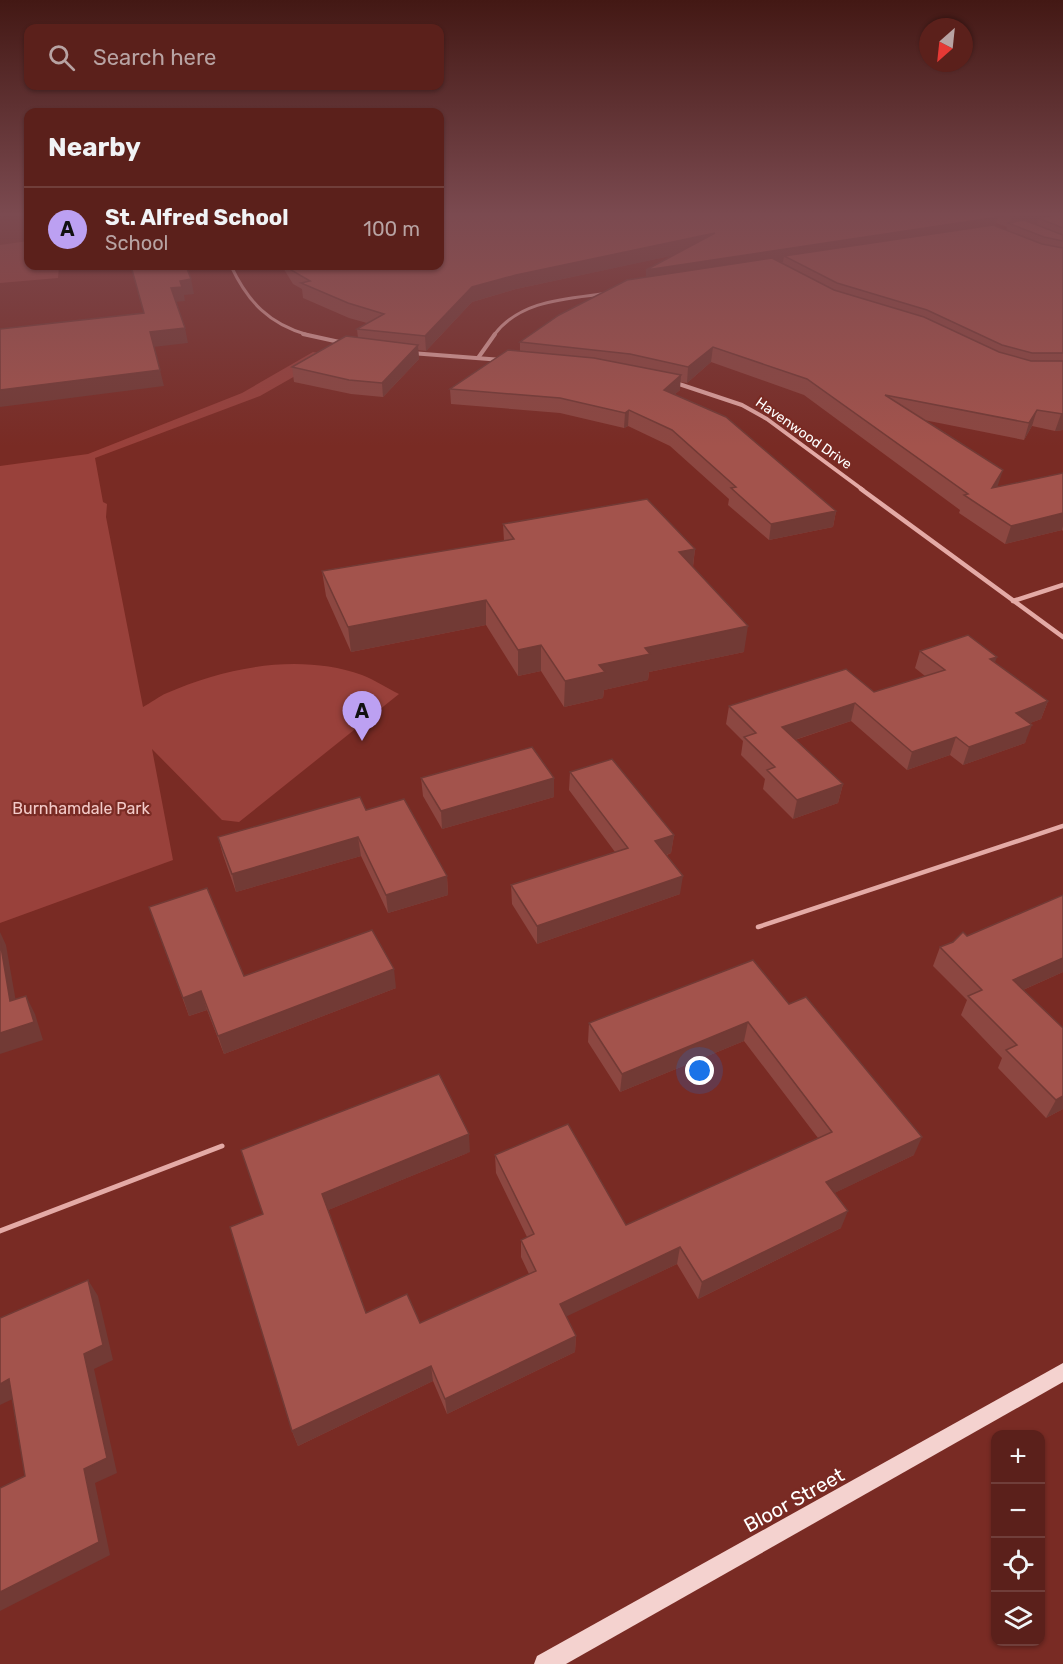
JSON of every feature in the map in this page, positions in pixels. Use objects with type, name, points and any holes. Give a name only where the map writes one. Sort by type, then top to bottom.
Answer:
[{"type":"main road","name":"Bloor Street","points":[[545,1664],[943,1443],[1063,1372]]},
{"type":"street","points":[[242,291],[269,318],[301,333],[349,344]]},
{"type":"street","points":[[478,358],[500,328],[519,313],[552,302],[610,292]]},
{"type":"street","points":[[406,353],[513,361]]},
{"type":"street","name":"Havenwood Drive","points":[[670,381],[742,405],[767,419],[1063,637]]},
{"type":"street","points":[[1013,601],[1063,585]]},
{"type":"lane","points":[[758,927],[1063,826]]},
{"type":"lane","points":[[0,1231],[222,1146]]},
{"type":"green space","name":"Burnhamdale Park","points":[[313,352],[332,355],[260,396],[95,458],[103,502],[107,504],[106,517],[143,707],[164,694],[214,676],[238,670],[288,664],[338,668],[367,677],[399,694],[239,822],[222,820],[152,749],[173,860],[0,923],[0,466],[88,454],[242,393]]},
{"type":"building","points":[[138,291],[172,291],[185,328],[150,332],[160,370],[0,390],[0,329],[144,313]]},
{"type":"building","points":[[319,291],[468,291],[425,336],[357,329],[384,314],[348,303]]},
{"type":"building","points":[[606,291],[836,291],[924,317],[999,352],[1031,361],[1063,361],[1063,414],[1037,410],[1029,423],[885,395],[1003,470],[992,488],[1063,473],[1063,513],[1011,526],[964,495],[968,494],[807,379],[713,347],[688,367],[630,354],[520,342],[559,315]]},
{"type":"building","points":[[863,291],[1063,291],[1063,353],[1032,353],[1002,345],[927,310]]},
{"type":"building","points":[[346,336],[418,345],[382,383],[349,380],[292,367]]},
{"type":"building","points":[[508,350],[594,358],[681,375],[664,390],[726,417],[836,511],[771,524],[731,488],[736,487],[672,430],[629,410],[625,413],[560,398],[450,389]]},
{"type":"building","points":[[647,499],[695,549],[679,552],[748,626],[645,648],[650,654],[599,665],[605,672],[565,681],[541,645],[518,650],[486,600],[348,627],[322,571],[514,539],[503,524]]},
{"type":"building","points":[[968,635],[997,657],[990,659],[1048,701],[1016,713],[1032,725],[969,747],[956,737],[912,752],[855,703],[782,727],[843,784],[797,800],[767,770],[775,767],[744,737],[756,733],[729,706],[846,669],[874,692],[945,670],[920,651]]},
{"type":"building","points":[[532,747],[554,778],[441,811],[421,778]]},
{"type":"building","points":[[612,759],[674,835],[655,841],[683,876],[537,926],[511,885],[628,848],[570,772]]},
{"type":"building","points":[[360,797],[366,810],[404,799],[447,876],[386,895],[358,837],[232,874],[218,837]]},
{"type":"building","points":[[207,888],[244,976],[372,930],[394,969],[218,1036],[201,991],[183,998],[149,907]]},
{"type":"building","points":[[1063,895],[1063,958],[1013,980],[1063,1028],[1063,1096],[1056,1100],[1006,1050],[1017,1045],[968,996],[982,990],[940,947],[953,942],[963,932],[967,936]]},
{"type":"building","points":[[0,941],[10,1001],[26,996],[34,1022],[0,1033]]},
{"type":"building","points":[[753,960],[789,1004],[806,997],[922,1137],[826,1182],[848,1211],[702,1282],[680,1247],[560,1304],[576,1336],[445,1399],[431,1366],[292,1431],[230,1227],[263,1214],[241,1150],[439,1074],[469,1134],[322,1194],[366,1313],[407,1294],[420,1323],[536,1271],[521,1240],[534,1234],[495,1155],[568,1124],[626,1225],[832,1132],[748,1022],[622,1074],[589,1023]]},
{"type":"building","points":[[88,1280],[103,1345],[84,1354],[107,1458],[84,1469],[99,1542],[0,1592],[0,1488],[25,1476],[9,1379],[0,1384],[0,1318]]},
{"type":"place","name":"St. Alfred School","points":[[362,741]]}]
